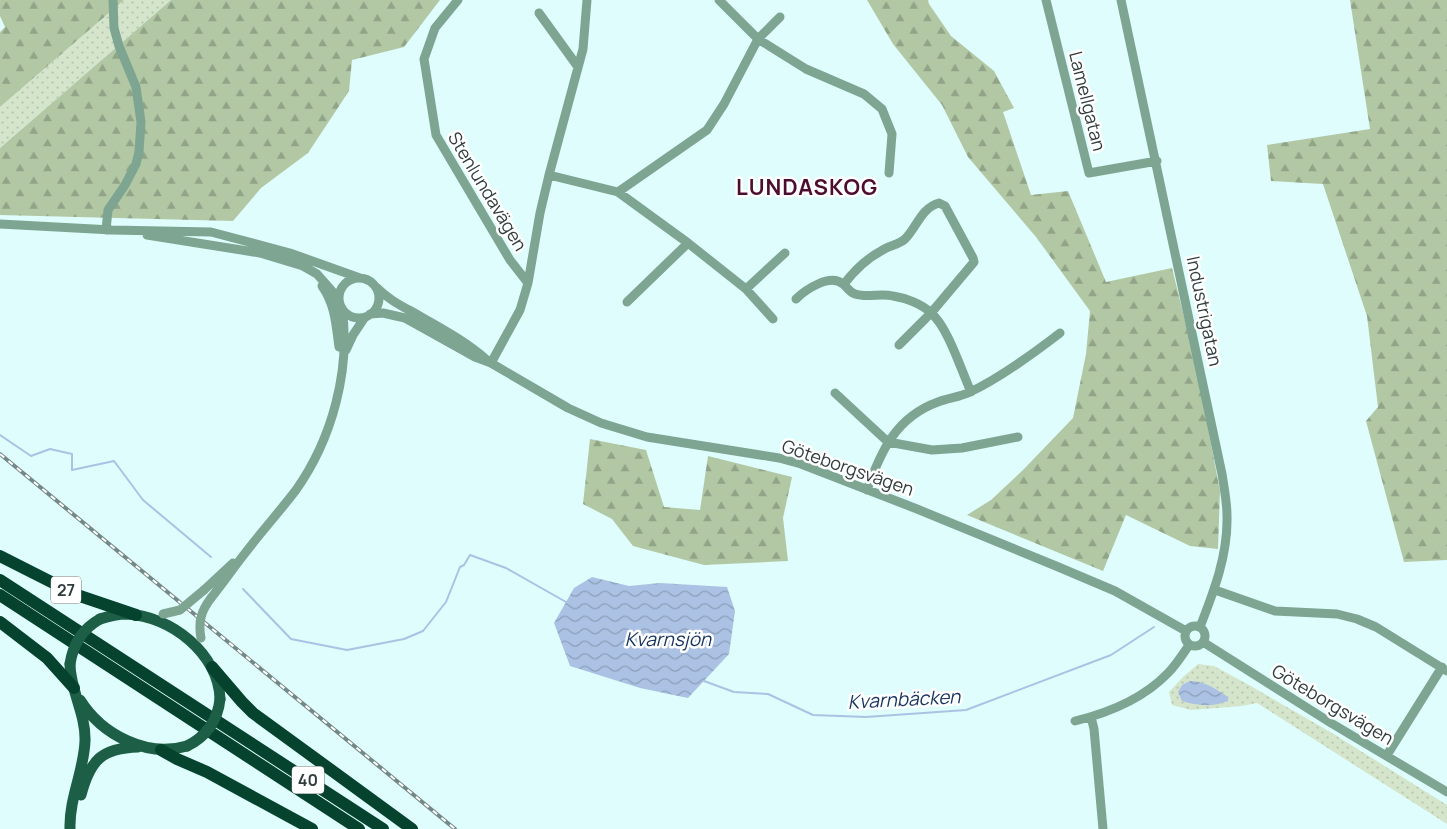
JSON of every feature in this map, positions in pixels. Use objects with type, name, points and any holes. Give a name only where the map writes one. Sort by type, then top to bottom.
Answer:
[{"type":"highway","name":"27","points":[[0,556],[77,595],[136,615]]},
{"type":"highway","name":"40","points":[[0,580],[383,829]]},
{"type":"highway","name":"40","points":[[0,595],[359,829]]},
{"type":"highway","name":"27","points":[[0,622],[47,658],[75,692]]},
{"type":"highway","points":[[210,664],[242,702],[253,712],[412,829]]},
{"type":"highway","points":[[161,750],[207,772],[312,829]]},
{"type":"main road","name":"27","points":[[70,829],[73,797],[84,753],[85,739],[71,679],[70,664],[74,646],[88,627],[100,619],[118,614],[136,615],[171,627],[181,634],[210,664],[218,682],[220,699],[217,716],[207,731],[195,742],[187,746],[161,750],[126,740],[108,730],[90,714],[75,692]]},
{"type":"main road","name":"27","points":[[77,829],[83,785],[98,758],[114,749],[146,747]]},
{"type":"street","points":[[109,230],[108,210],[125,185],[136,164],[139,152],[141,122],[136,87],[119,46],[114,28],[113,0]]},
{"type":"street","name":"Stenlundavägen","points":[[458,0],[435,28],[424,59],[436,135],[510,260],[528,283]]},
{"type":"street","points":[[491,363],[520,310],[528,283],[548,175],[583,49],[587,0]]},
{"type":"street","points":[[719,0],[758,38],[806,69],[864,94],[882,109],[892,134],[889,173]]},
{"type":"street","name":"Lamellgatan","points":[[1046,0],[1089,173],[1157,161]]},
{"type":"street","name":"Industrigatan","points":[[1121,0],[1222,469],[1227,515],[1222,561],[1215,590],[1200,627]]},
{"type":"street","points":[[539,13],[578,67]]},
{"type":"street","points":[[618,192],[707,130],[724,104],[758,38],[780,17]]},
{"type":"street","points":[[548,175],[618,192],[688,242],[746,289],[773,319]]},
{"type":"street","points":[[844,284],[866,260],[905,239],[922,215],[935,204],[942,204],[952,218],[974,262],[931,313],[899,345]]},
{"type":"street","points":[[0,224],[109,230],[212,232],[290,253],[369,281],[376,287],[378,304],[353,335],[345,352],[334,410],[316,457],[296,490],[206,605],[200,620],[201,638],[210,664]]},
{"type":"street","points":[[109,230],[260,253],[307,267],[316,274],[345,312],[354,317],[367,316]]},
{"type":"street","points":[[182,231],[189,236],[192,242]]},
{"type":"street","points":[[192,242],[200,236],[252,243]]},
{"type":"street","points":[[627,302],[688,242]]},
{"type":"street","points":[[746,289],[785,253]]},
{"type":"street","points":[[292,263],[313,277],[328,295],[334,312],[342,367]]},
{"type":"street","points":[[345,352],[340,294],[345,284],[360,278]]},
{"type":"street","points":[[796,299],[804,291],[830,280],[844,284],[846,289],[854,294],[891,295],[912,301],[931,313],[945,331],[970,392]]},
{"type":"street","name":"Göteborgsvägen","points":[[376,287],[389,299],[478,352],[491,363],[568,408],[622,430],[666,441],[778,458],[815,470],[1005,544],[1106,587],[1186,631]]},
{"type":"street","name":"Göteborgsvägen","points":[[367,316],[390,314],[405,318],[474,357],[491,363]]},
{"type":"street","points":[[867,490],[882,453],[898,426],[917,411],[938,401],[970,392],[1060,333]]},
{"type":"street","points":[[836,393],[863,421],[888,442],[932,450],[954,449],[1018,437]]},
{"type":"street","points":[[148,618],[180,610],[245,553]]},
{"type":"street","points":[[1215,590],[1275,611],[1337,614],[1358,619],[1376,627],[1445,669],[1387,755]]},
{"type":"street","points":[[1192,626],[1200,627],[1205,634],[1203,642],[1196,646],[1189,645],[1184,638],[1186,631],[1192,626]]},
{"type":"street","name":"Göteborgsvägen","points":[[1203,642],[1314,713],[1447,792]]},
{"type":"street","points":[[1075,721],[1114,708],[1151,688],[1168,674],[1189,645]]},
{"type":"street","points":[[1091,717],[1094,729],[1103,829]]},
{"type":"green space","points":[[0,0],[124,0],[0,107],[0,32],[5,27],[0,16]]},
{"type":"green space","points":[[124,0],[171,0],[0,148],[0,107]]},
{"type":"green space","points":[[171,0],[440,0],[404,47],[352,60],[349,91],[308,153],[261,188],[233,221],[0,215],[0,148]]},
{"type":"green space","points":[[867,0],[928,0],[951,36],[994,71],[1014,108],[1003,112],[1031,195],[1068,191],[1106,282],[1172,268],[1195,361],[1220,491],[1218,549],[1190,546],[1126,515],[1103,571],[967,515],[991,500],[1073,418],[1086,354],[1090,311],[1036,237],[968,157],[942,105],[893,44]]},
{"type":"green space","points":[[1350,0],[1447,0],[1447,560],[1404,562],[1366,421],[1378,407],[1367,316],[1323,184],[1271,181],[1267,145],[1370,129]]},
{"type":"green space","points":[[590,439],[646,450],[664,507],[700,510],[708,456],[792,477],[783,518],[788,561],[704,565],[633,546],[612,519],[583,504]]},
{"type":"green space","points":[[1198,664],[1214,666],[1249,685],[1332,733],[1447,805],[1447,824],[1257,703],[1191,710],[1172,705],[1169,692]]},
{"type":"water","name":"Kvarnsjön","points":[[592,577],[629,586],[660,583],[727,587],[735,611],[729,654],[688,698],[640,688],[570,666],[554,623],[574,588]]},
{"type":"water","points":[[1190,681],[1201,682],[1210,686],[1228,697],[1228,701],[1205,705],[1182,701],[1178,692],[1182,685]]},
{"type":"waterway","name":"Kvarnbäcken","points":[[0,435],[31,456],[50,449],[72,454],[72,470],[114,461],[143,500],[211,557]]},
{"type":"waterway","name":"Kvarnbäcken","points":[[243,589],[291,639],[347,650],[404,639],[423,631],[446,602],[460,567],[464,565],[470,555],[506,568],[566,602]]},
{"type":"waterway","name":"Kvarnbäcken","points":[[704,681],[734,692],[768,694],[813,715],[866,717],[966,710],[1111,655],[1154,627]]},
{"type":"railway","points":[[0,454],[455,829]]},
{"type":"district","name":"LUNDASKOG","points":[[807,187]]}]
